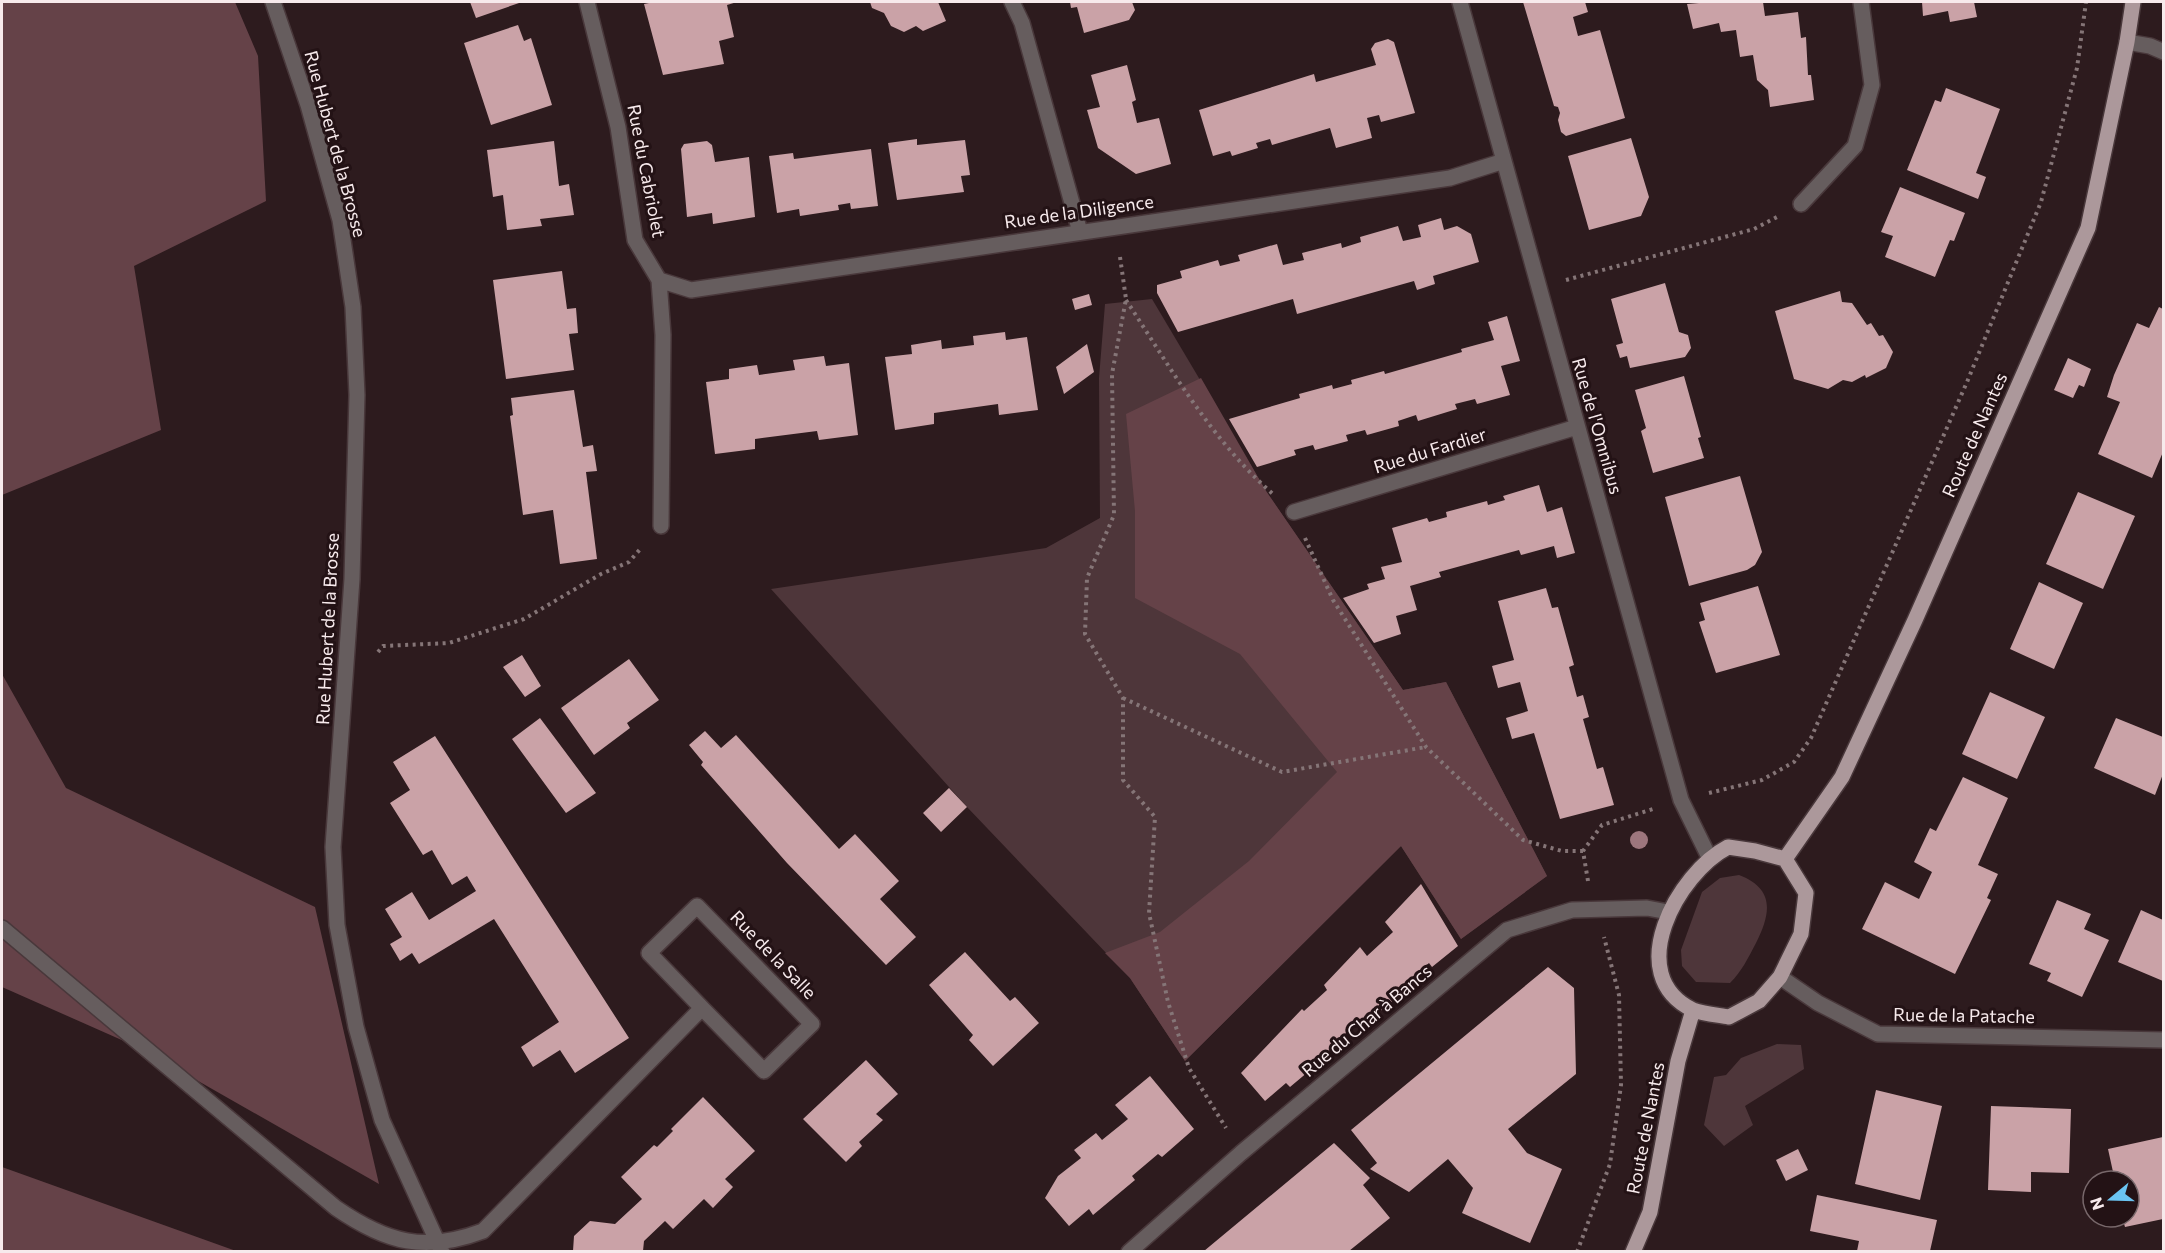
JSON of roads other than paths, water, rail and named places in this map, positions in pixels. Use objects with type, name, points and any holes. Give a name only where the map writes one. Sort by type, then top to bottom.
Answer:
[{"type":"main road","name":"Route de Nantes","points":[[1785,859],[1842,777],[1915,620],[2088,228],[2127,42],[2133,2]]},
{"type":"main road","points":[[1728,848],[1755,850],[1785,859],[1806,893],[1801,934],[1780,976],[1759,1001],[1729,1017],[1693,1010],[1674,994],[1660,972],[1659,951],[1668,912],[1690,879],[1710,857],[1728,848]]},
{"type":"main road","name":"Route de Nantes","points":[[1632,1251],[1650,1212],[1678,1061],[1693,1010]]},
{"type":"street","name":"Rue Hubert de la Brosse","points":[[273,2],[308,105],[340,220],[353,307],[357,395],[352,579],[333,847],[337,925],[356,1027],[382,1120],[441,1249]]},
{"type":"street","name":"Rue du Cabriolet","points":[[587,2],[618,127],[635,240],[659,280],[663,335],[661,526]]},
{"type":"street","points":[[1012,2],[1022,23],[1080,232]]},
{"type":"street","name":"Rue de l'Omnibus","points":[[1460,2],[1681,800],[1710,857]]},
{"type":"street","points":[[1801,204],[1855,146],[1872,85],[1861,2]]},
{"type":"street","points":[[2127,42],[2150,46],[2163,52]]},
{"type":"street","name":"Rue de la Diligence","points":[[659,280],[692,290],[1450,178],[1504,161]]},
{"type":"street","name":"Rue du Fardier","points":[[1294,512],[1577,427]]},
{"type":"street","name":"Rue de la Salle","points":[[697,906],[812,1024],[764,1071],[702,1008],[649,953],[697,906]]},
{"type":"street","name":"Rue du Char à Bancs","points":[[1129,1251],[1241,1153],[1507,930],[1572,910],[1647,908],[1668,912]]},
{"type":"street","points":[[2,928],[336,1208],[384,1238],[413,1248],[441,1249],[463,1242],[483,1231],[702,1008]]},
{"type":"street","name":"Rue de la Patache","points":[[1780,976],[1818,1003],[1878,1034],[2163,1040]]}]
